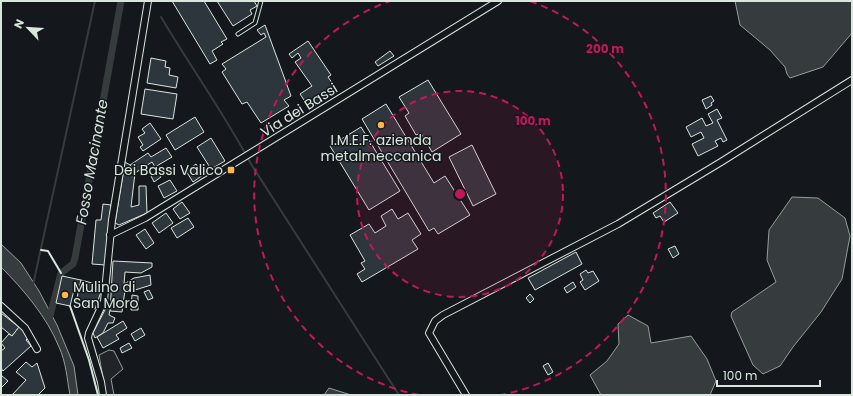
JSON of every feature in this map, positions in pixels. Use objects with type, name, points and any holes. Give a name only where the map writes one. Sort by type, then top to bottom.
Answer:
[{"type":"street","points":[[103,395],[101,382],[88,338],[90,330],[104,300],[110,235],[148,1]]},
{"type":"street","name":"Via dei Bassi","points":[[110,235],[146,218],[498,1]]},
{"type":"street","points":[[466,395],[429,333],[435,321],[443,315],[618,224],[852,80]]},
{"type":"street","points":[[1,306],[25,328],[37,349]]},
{"type":"lane","points":[[238,34],[255,23],[261,1]]},
{"type":"shaded area","points":[[735,1],[852,1],[852,33],[823,67],[790,78],[785,67],[770,50],[740,25]]},
{"type":"shaded area","points":[[792,197],[818,198],[845,218],[850,236],[842,279],[821,312],[780,366],[763,374],[753,365],[731,316],[732,312],[776,282],[767,260],[769,230]]},
{"type":"shaded area","points":[[1,244],[21,263],[39,291],[57,325],[74,366],[78,395],[70,395],[63,359],[48,325],[26,294],[1,267]]},
{"type":"shaded area","points":[[628,315],[648,326],[651,343],[691,336],[707,359],[716,381],[710,395],[601,395],[590,375],[607,361],[619,344],[618,324]]},
{"type":"shaded area","points":[[109,350],[114,351],[123,369],[111,379],[114,395],[106,395],[99,355]]},
{"type":"shaded area","points":[[329,388],[351,395],[324,395]]},
{"type":"building","points":[[172,1],[204,1],[227,39],[221,42],[223,44],[212,51],[217,60],[210,64]]},
{"type":"building","points":[[217,1],[254,1],[257,6],[250,10],[252,14],[233,26]]},
{"type":"building","points":[[265,25],[291,96],[284,100],[289,106],[261,123],[247,102],[242,104],[222,72],[226,69],[222,64],[266,37],[264,33],[261,35],[257,30]]},
{"type":"building","points":[[308,41],[331,75],[328,77],[337,90],[310,109],[300,94],[312,86],[295,62],[301,58],[298,53],[292,58],[289,54]]},
{"type":"building","points":[[390,51],[394,56],[378,66],[375,62]]},
{"type":"building","points":[[151,58],[166,61],[165,67],[170,68],[169,75],[178,77],[176,88],[147,83]]},
{"type":"building","points":[[428,80],[461,134],[432,152],[421,133],[416,135],[405,116],[409,113],[399,97]]},
{"type":"building","points":[[145,89],[177,94],[173,119],[141,114]]},
{"type":"building","points":[[711,96],[714,101],[711,103],[712,105],[706,109],[702,100]]},
{"type":"building","points":[[386,104],[434,183],[445,176],[470,215],[438,234],[434,228],[429,231],[362,119]]},
{"type":"building","points":[[717,109],[722,118],[717,120],[727,140],[723,142],[721,138],[715,141],[718,146],[698,156],[692,144],[704,138],[701,132],[691,137],[686,127],[702,118],[706,126],[713,123],[708,114]]},
{"type":"building","points":[[195,117],[204,132],[175,150],[166,135]]},
{"type":"building","points":[[150,123],[161,139],[143,151],[140,147],[143,145],[138,137],[145,133],[142,129]]},
{"type":"building","points":[[361,127],[400,191],[369,210],[330,146]]},
{"type":"building","points":[[211,138],[225,161],[211,169],[197,147]]},
{"type":"building","points":[[472,145],[496,194],[473,206],[449,157]]},
{"type":"building","points":[[166,148],[172,157],[155,167],[152,162],[135,173],[130,165],[148,153],[151,157]]},
{"type":"building","points":[[125,162],[130,165],[135,173],[131,207],[139,205],[139,186],[146,186],[147,213],[119,225],[115,223]]},
{"type":"building","points":[[196,164],[203,175],[193,182],[186,171]]},
{"type":"building","points":[[159,172],[161,177],[154,182],[151,176]]},
{"type":"building","points":[[170,180],[177,191],[164,198],[158,186]]},
{"type":"building","points":[[182,202],[190,213],[180,219],[173,209]]},
{"type":"building","points":[[670,202],[678,213],[664,222],[660,216],[656,218],[653,213]]},
{"type":"building","points":[[103,204],[111,205],[105,265],[92,264],[96,220],[101,220]]},
{"type":"building","points":[[392,209],[398,219],[408,213],[421,234],[412,240],[418,249],[362,282],[357,274],[365,269],[361,263],[365,261],[350,235],[369,224],[375,233],[386,226],[381,216]]},
{"type":"building","points":[[166,213],[173,223],[159,233],[152,223]]},
{"type":"building","points":[[188,218],[194,227],[177,238],[171,228]]},
{"type":"building","points":[[145,229],[154,243],[146,249],[136,235]]},
{"type":"building","points":[[675,246],[679,254],[673,258],[668,249]]},
{"type":"building","points":[[576,252],[582,264],[535,290],[528,278]]},
{"type":"building","points":[[113,261],[152,263],[152,267],[141,273],[125,272],[124,284],[134,278],[150,275],[151,285],[135,290],[125,290],[122,312],[110,311]]},
{"type":"building","points":[[586,270],[588,273],[593,271],[599,281],[585,290],[580,282],[583,280],[580,274]]},
{"type":"building","name":"Mulino di San Moro","points":[[62,276],[81,280],[80,287],[75,286],[70,306],[56,303]]},
{"type":"building","points":[[81,280],[103,286],[95,309],[76,302]]},
{"type":"building","points":[[573,282],[576,287],[567,293],[564,288]]},
{"type":"building","points":[[149,290],[153,298],[148,300],[144,292]]},
{"type":"building","points":[[530,294],[534,299],[530,303],[526,298]]},
{"type":"building","points":[[132,295],[138,296],[138,310],[131,310]]},
{"type":"building","points":[[108,304],[111,305],[109,315],[115,318],[113,323],[108,323],[103,333],[95,338],[93,333]]},
{"type":"building","points":[[1,313],[19,327],[12,336],[1,327]]},
{"type":"building","points":[[123,321],[127,328],[116,335],[119,339],[103,348],[97,337]]},
{"type":"building","points":[[19,327],[29,337],[26,340],[31,346],[3,371],[1,368],[1,351],[5,348],[1,343],[9,334],[12,336]]},
{"type":"building","points":[[141,328],[145,335],[135,341],[131,334]]},
{"type":"building","points":[[129,343],[132,348],[122,353],[120,348]]},
{"type":"building","points":[[26,362],[32,367],[37,363],[45,388],[38,395],[12,395],[26,380],[16,372]]},
{"type":"building","points":[[548,363],[553,372],[548,375],[543,366]]},
{"type":"building","points":[[1,375],[8,381],[1,388]]},
{"type":"waterway","points":[[33,285],[95,1]]},
{"type":"waterway","name":"Fosso Macinante","points":[[50,316],[61,273],[73,264],[75,258],[121,1]]},
{"type":"waterway","points":[[161,17],[230,126],[251,164],[399,395]]},
{"type":"wall","points":[[41,250],[48,251],[61,273]]},
{"type":"wall","points":[[70,306],[89,360],[98,395]]},
{"type":"place","name":"I.M.E.F. azienda metalmeccanica","points":[[381,125]]},
{"type":"place","name":"Dei Bassi Valico","points":[[231,170]]},
{"type":"place","name":"Mulino di San Moro","points":[[65,295]]}]
